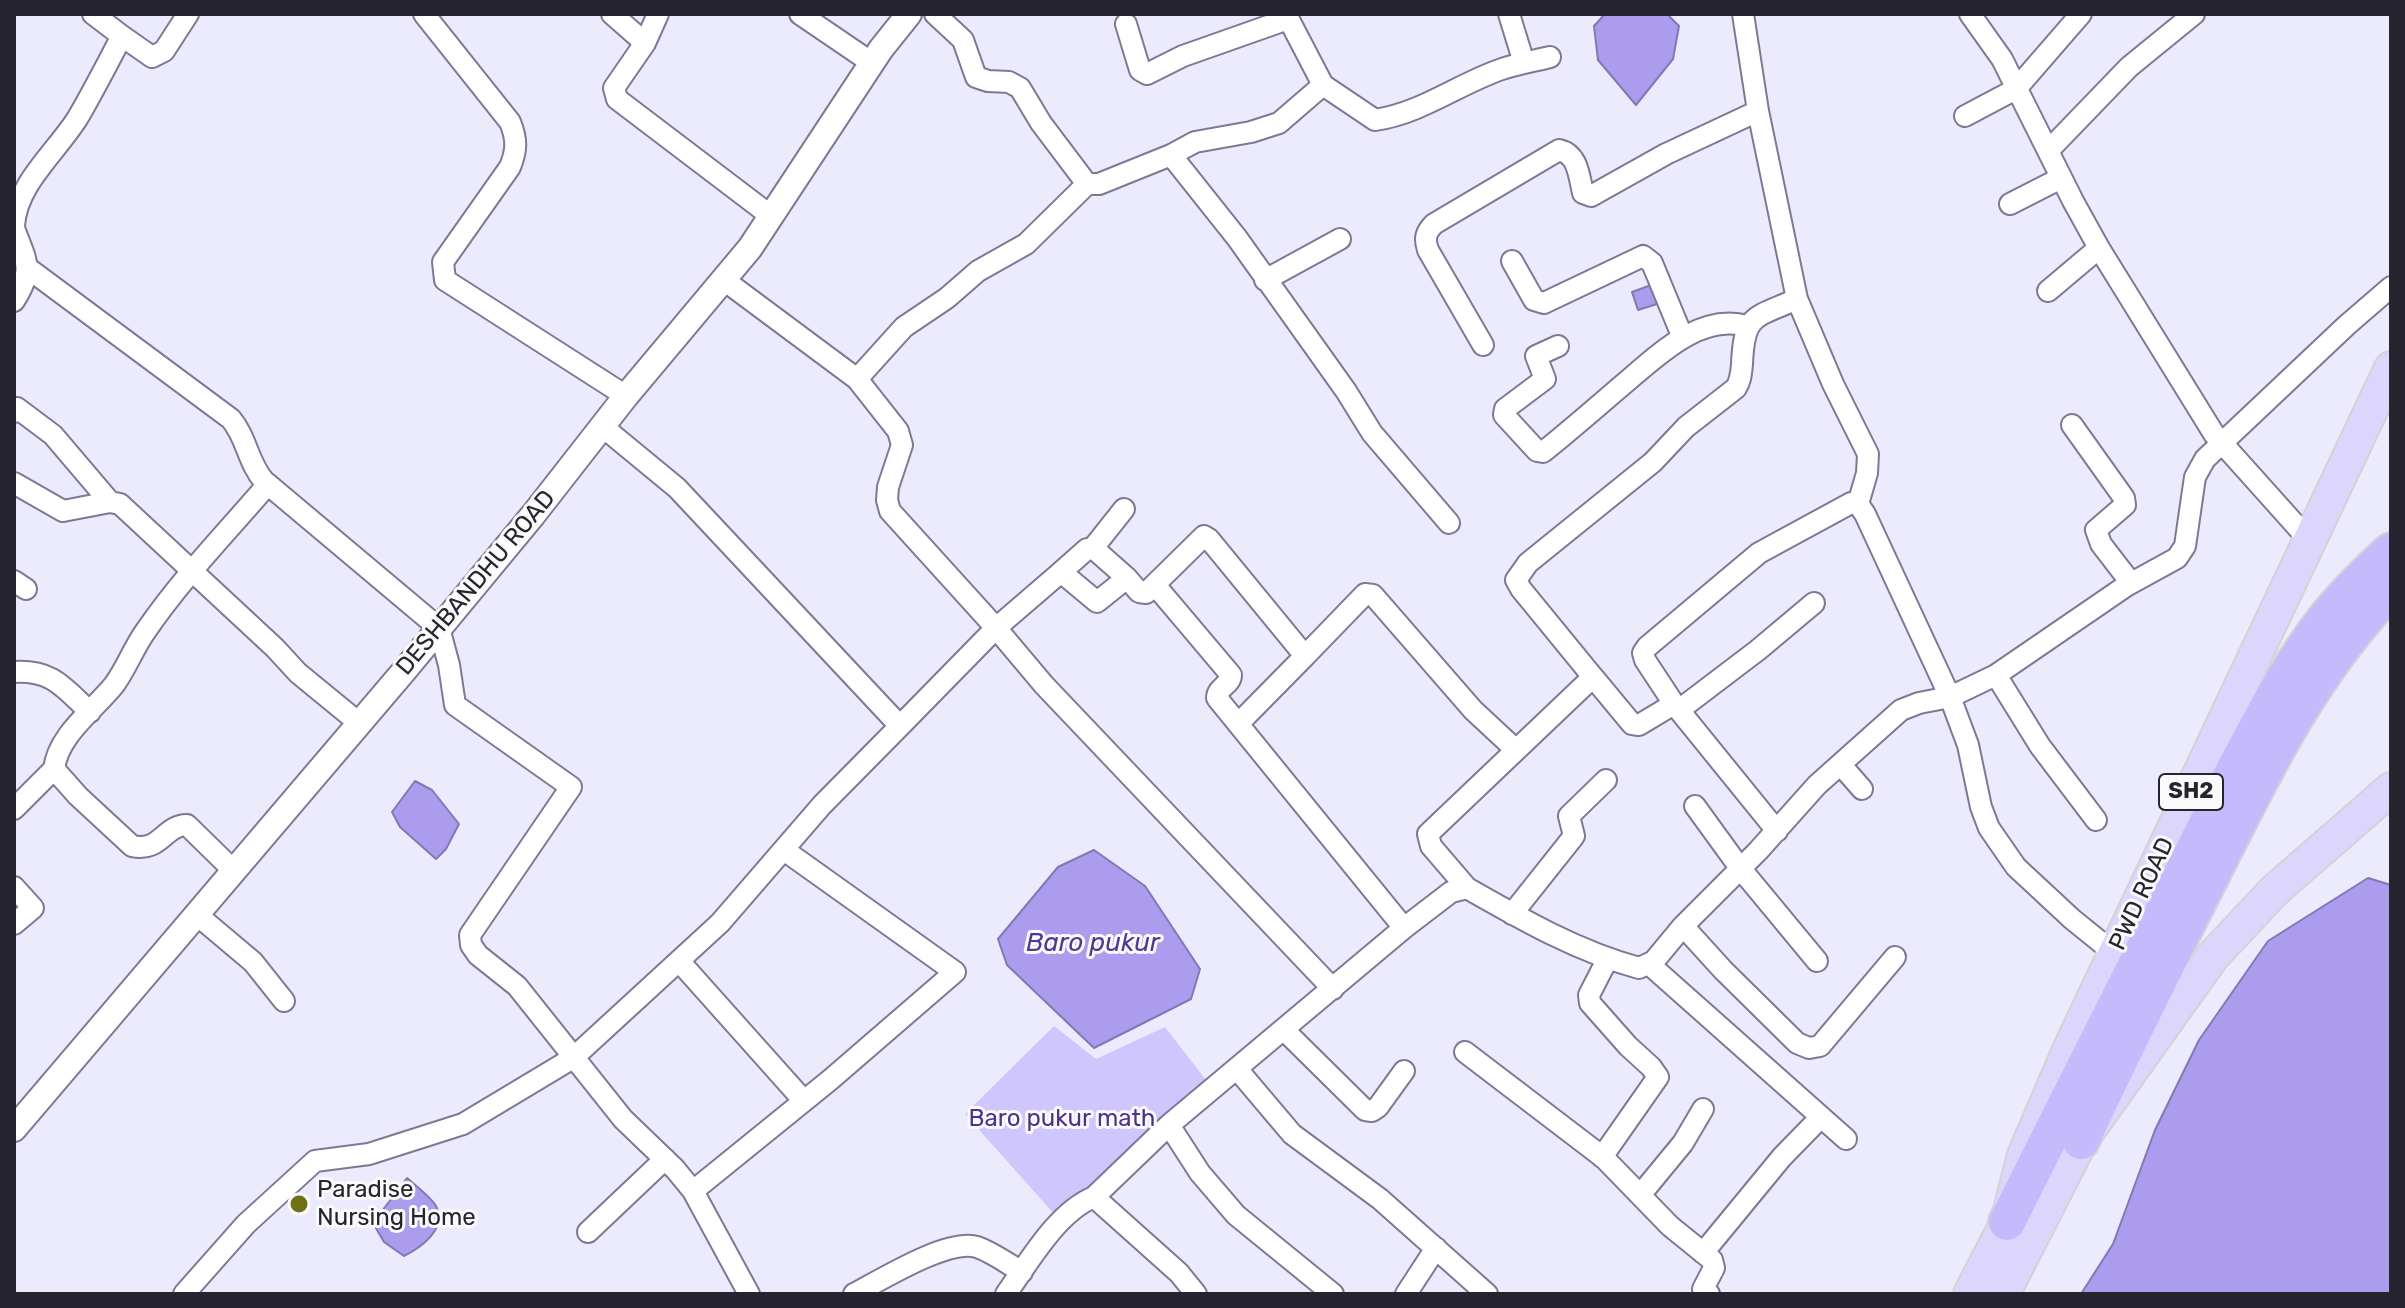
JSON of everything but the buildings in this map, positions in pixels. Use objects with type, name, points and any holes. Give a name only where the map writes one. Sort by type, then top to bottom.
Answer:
[{"type":"highway","points":[[2081,1141],[2273,753],[2325,619],[2391,551]]},
{"type":"highway","points":[[2007,1222],[2228,782],[2306,672],[2391,590]]},
{"type":"main road","name":"PWD ROAD","points":[[1970,1294],[2007,1222],[2024,1155],[2038,1120],[2391,368]]},
{"type":"main road","points":[[2003,1294],[2081,1141],[2186,992],[2238,927],[2275,890],[2391,789]]},
{"type":"street","points":[[93,14],[152,57],[164,51],[188,14]]},
{"type":"street","points":[[424,14],[510,122],[517,138],[510,167],[443,262],[445,280],[626,396]]},
{"type":"street","points":[[612,14],[645,43]]},
{"type":"street","points":[[658,14],[645,43],[614,88],[617,99],[771,216]]},
{"type":"street","points":[[800,14],[872,63]]},
{"type":"street","name":"DESHBANDHU ROAD","points":[[14,1129],[439,628],[724,280],[909,14]]},
{"type":"street","points":[[935,14],[963,40],[976,77],[1009,82],[1020,88],[1041,123],[1087,184]]},
{"type":"street","points":[[1509,14],[1524,63]]},
{"type":"street","points":[[1743,14],[1758,111],[1797,299],[1833,384],[1868,454],[1867,473],[1858,504],[1950,697],[1968,745],[1981,807],[1989,828],[2016,867],[2114,953]]},
{"type":"street","points":[[1970,14],[2002,59],[2061,178],[2138,314],[2223,445],[2309,540]]},
{"type":"street","points":[[1965,116],[2016,89],[2081,14]]},
{"type":"street","points":[[2048,151],[2129,67],[2194,14]]},
{"type":"street","points":[[1126,24],[1140,70],[1147,74],[1183,56],[1287,16],[1323,85],[1375,120],[1430,104],[1501,69],[1550,57]]},
{"type":"street","points":[[122,36],[75,122],[15,209],[14,227],[29,269],[231,419],[242,432],[257,473],[439,628],[455,705],[571,787],[470,935],[471,945],[478,955],[517,986],[623,1119],[693,1191],[717,1232],[740,1291]]},
{"type":"street","points":[[857,379],[904,327],[947,298],[978,271],[1026,244],[1087,184],[1099,184],[1195,142],[1251,132],[1279,123],[1323,85]]},
{"type":"street","points":[[1483,345],[1428,250],[1425,241],[1434,224],[1559,150],[1573,158],[1583,193],[1591,196],[1666,154],[1758,111]]},
{"type":"street","points":[[1171,155],[1218,212],[1346,391],[1372,433],[1449,523]]},
{"type":"street","points":[[2010,204],[2061,178]]},
{"type":"street","points":[[1265,280],[1340,239]]},
{"type":"street","points":[[2048,291],[2099,248]]},
{"type":"street","points":[[1512,261],[1534,300],[1544,303],[1643,256],[1652,263],[1683,338]]},
{"type":"street","points":[[14,301],[24,286],[29,269]]},
{"type":"street","points":[[724,280],[857,379],[898,431],[902,445],[888,487],[890,511],[1044,685],[1333,989]]},
{"type":"street","points":[[1593,677],[1428,834],[1431,846],[1467,888],[1549,935],[1639,968],[1649,964],[1817,785],[1901,710],[1950,697],[1996,675],[2131,583],[2177,558],[2185,546],[2195,477],[2205,459],[2391,287]]},
{"type":"street","points":[[1797,299],[1754,318],[1747,326],[1743,336],[1741,381],[1736,388],[1686,427],[1653,462],[1528,563],[1516,580],[1632,724],[1639,725],[1676,707],[1758,650],[1814,603]]},
{"type":"street","points":[[1558,346],[1536,356],[1545,379],[1505,409],[1504,415],[1537,451],[1543,452],[1683,338],[1724,323],[1747,326]]},
{"type":"street","points":[[14,412],[17,408],[53,435],[110,502]]},
{"type":"street","points":[[2072,425],[2124,498],[2125,505],[2096,530],[2101,544],[2131,583]]},
{"type":"street","points":[[603,427],[677,488],[900,726]]},
{"type":"street","points":[[14,483],[63,511],[110,502],[120,504],[298,673],[359,723]]},
{"type":"street","points":[[14,809],[54,769],[56,756],[64,742],[114,685],[146,630],[268,484]]},
{"type":"street","points":[[1777,831],[1676,707],[1643,653],[1759,553],[1851,503],[1858,504]]},
{"type":"street","points":[[189,1292],[246,1224],[315,1161],[369,1154],[463,1124],[573,1058],[720,923],[822,805],[996,628],[1087,549],[1093,548],[1124,509]]},
{"type":"street","points":[[1093,548],[1142,593],[1146,593],[1204,536],[1305,656]]},
{"type":"street","points":[[1061,572],[1097,602],[1127,578]]},
{"type":"street","points":[[1155,585],[1231,675],[1219,690],[1217,698],[1404,928]]},
{"type":"street","points":[[1238,724],[1365,594],[1373,595],[1473,710],[1516,750]]},
{"type":"street","points":[[14,672],[35,671],[48,676],[90,712]]},
{"type":"street","points":[[1996,675],[2040,746],[2096,820]]},
{"type":"street","points":[[1841,765],[1862,789]]},
{"type":"street","points":[[54,769],[132,846],[152,846],[178,825],[187,825],[233,870]]},
{"type":"street","points":[[1512,914],[1574,836],[1569,816],[1606,780]]},
{"type":"street","points":[[1695,806],[1740,868],[1817,961]]},
{"type":"street","points":[[693,1191],[955,972],[784,850]]},
{"type":"street","points":[[14,887],[33,908],[14,924]]},
{"type":"street","points":[[1006,1294],[1041,1244],[1079,1203],[1094,1197],[1169,1125],[1404,928],[1451,892],[1467,888]]},
{"type":"street","points":[[196,914],[253,962],[284,1001]]},
{"type":"street","points":[[1683,926],[1797,1043],[1809,1048],[1820,1046],[1895,957]]},
{"type":"street","points":[[1602,1157],[1658,1077],[1590,1003],[1589,995],[1608,958]]},
{"type":"street","points":[[679,961],[804,1101]]},
{"type":"street","points":[[1649,964],[1846,1139]]},
{"type":"street","points":[[1284,1030],[1365,1110],[1372,1111],[1378,1107],[1404,1071]]},
{"type":"street","points":[[1465,1052],[1602,1157],[1670,1226],[1715,1264],[1704,1292]]},
{"type":"street","points":[[1237,1069],[1292,1134],[1380,1199],[1487,1294]]},
{"type":"street","points":[[1641,1194],[1683,1143],[1703,1109]]},
{"type":"street","points":[[1703,1253],[1782,1157],[1821,1117]]},
{"type":"street","points":[[1169,1125],[1200,1173],[1236,1215],[1333,1294]]},
{"type":"street","points":[[588,1232],[665,1159]]},
{"type":"street","points":[[1094,1197],[1179,1273],[1196,1294]]},
{"type":"street","points":[[854,1294],[941,1251],[959,1246],[977,1247],[1022,1272]]},
{"type":"street","points":[[1406,1294],[1436,1248]]},
{"type":"green space","name":"Baro pukur math","points":[[1054,1026],[1096,1059],[1165,1027],[1209,1084],[1056,1216],[965,1114]]},
{"type":"water","points":[[1605,14],[1667,14],[1679,26],[1673,59],[1636,105],[1598,60],[1594,26]]},
{"type":"water","points":[[1654,284],[1660,303],[1638,310],[1632,292]]},
{"type":"water","points":[[415,781],[432,790],[459,824],[446,849],[436,859],[400,827],[392,812]]},
{"type":"water","name":"Baro pukur","points":[[1094,850],[1145,886],[1200,969],[1191,999],[1094,1048],[1007,965],[998,939],[1058,867]]},
{"type":"water","points":[[2368,878],[2391,885],[2391,1294],[2081,1294],[2113,1244],[2155,1130],[2199,1040],[2268,941]]},
{"type":"water","points":[[407,1178],[430,1199],[439,1214],[430,1237],[404,1256],[384,1242],[373,1223]]},
{"type":"place","name":"Paradise Nursing Home","points":[[299,1204]]}]
